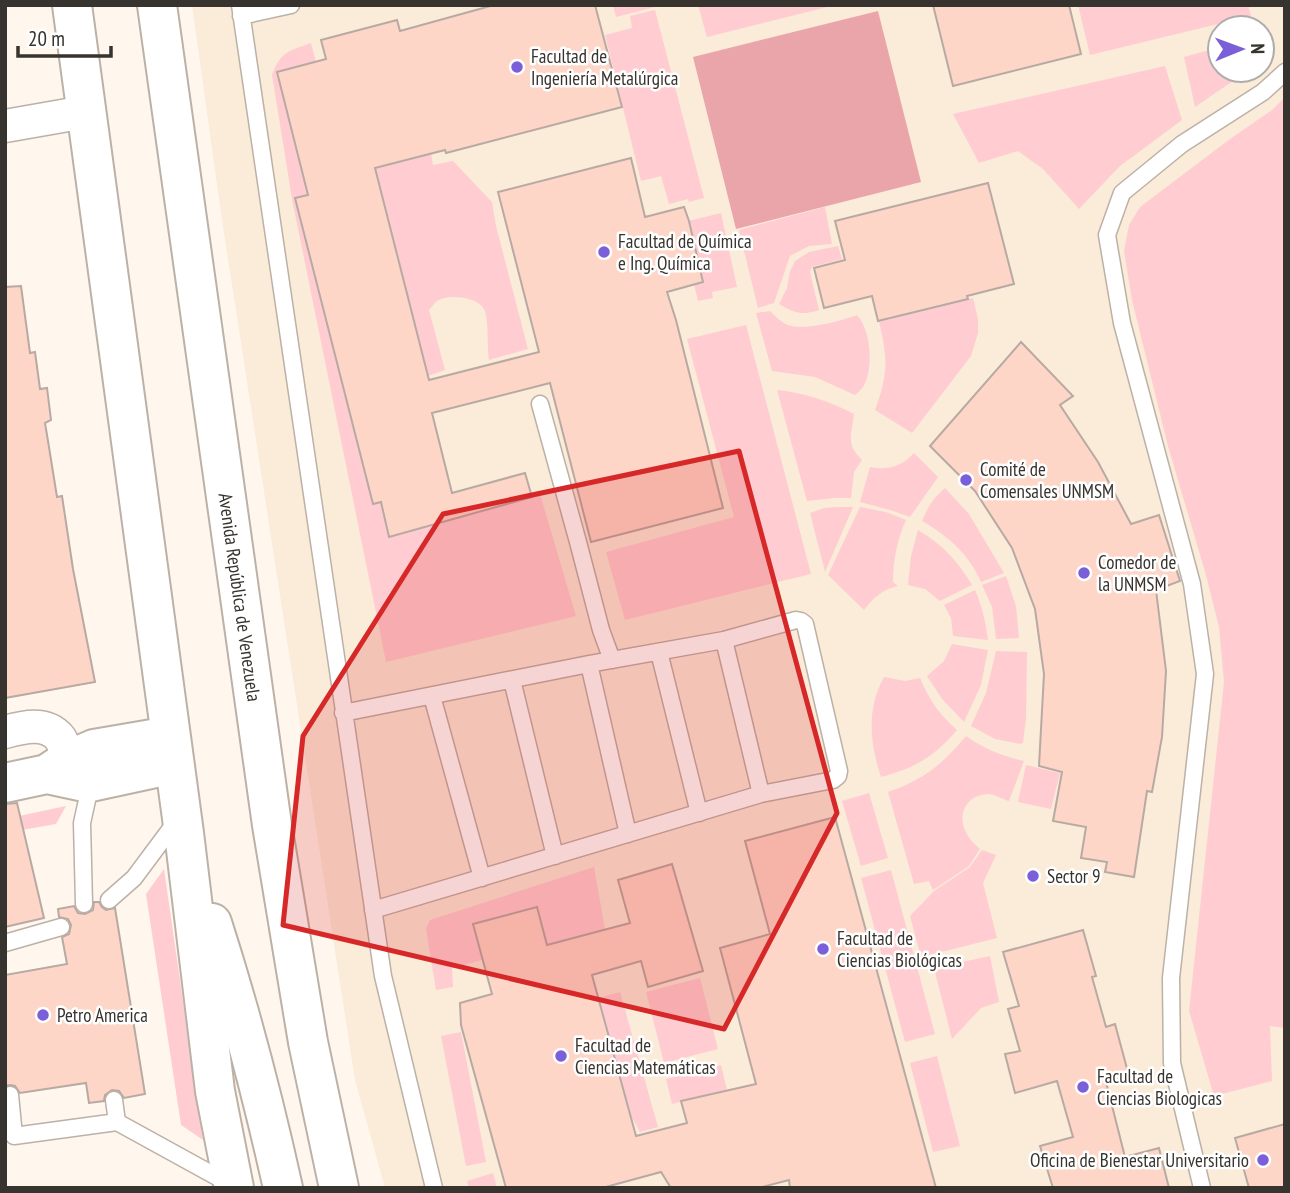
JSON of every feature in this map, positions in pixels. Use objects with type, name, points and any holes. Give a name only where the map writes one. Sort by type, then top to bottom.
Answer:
[{"type":"main road","points":[[72,5],[183,823],[215,1091],[233,1187]]},
{"type":"main road","name":"Avenida República de Venezuela","points":[[157,5],[272,825],[308,1042],[339,1188]]},
{"type":"main road","points":[[5,783],[69,772],[94,749],[172,750]]},
{"type":"main road","points":[[183,823],[234,992],[283,1188]]},
{"type":"street","points":[[5,126],[85,112]]},
{"type":"street","points":[[5,732],[29,726],[46,728],[60,738],[69,772]]},
{"type":"lane","points":[[291,5],[241,11],[383,976],[434,1188]]},
{"type":"lane","points":[[1202,1188],[1172,1063],[1171,978],[1205,674],[1192,583],[1122,323],[1107,235],[1122,193],[1182,144],[1263,92],[1285,72]]},
{"type":"lane","points":[[540,404],[601,630],[612,660]]},
{"type":"lane","points":[[343,713],[724,640],[796,620],[805,624],[839,771],[834,780],[761,794],[373,910]]},
{"type":"lane","points":[[724,640],[761,794]]},
{"type":"lane","points":[[659,652],[699,813]]},
{"type":"lane","points":[[589,664],[628,834]]},
{"type":"lane","points":[[512,680],[555,856]]},
{"type":"lane","points":[[432,696],[482,878]]},
{"type":"lane","points":[[69,772],[82,823],[84,904]]},
{"type":"lane","points":[[109,900],[134,878],[183,823]]},
{"type":"lane","points":[[5,943],[61,927]]},
{"type":"lane","points":[[10,1095],[14,1136],[117,1122],[233,1187]]},
{"type":"lane","points":[[114,1100],[117,1122]]},
{"type":"highlighted area","points":[[739,451],[837,813],[724,1029],[283,925],[303,736],[443,514]]},
{"type":"shaded area","points":[[192,5],[1285,5],[1285,1188],[385,1188],[355,1080],[222,220]]},
{"type":"shaded area","points":[[613,5],[662,5],[616,17]]},
{"type":"shaded area","points":[[698,5],[835,5],[707,37]]},
{"type":"shaded area","points":[[1078,5],[1248,5],[1250,14],[1206,14],[1206,27],[1090,55]]},
{"type":"shaded area","points":[[655,10],[704,198],[689,202],[688,199],[669,204],[661,176],[641,181],[605,35],[632,28],[630,16]]},
{"type":"shaded area","points":[[878,11],[921,182],[736,229],[693,57]]},
{"type":"shaded area","points":[[311,43],[316,62],[277,73],[308,195],[296,198],[373,504],[381,502],[390,536],[540,494],[576,616],[386,662],[292,199],[272,75],[282,56]]},
{"type":"shaded area","points":[[1206,51],[1206,84],[1229,84],[1195,107],[1184,57]]},
{"type":"shaded area","points":[[1165,66],[1182,120],[1120,166],[1079,209],[1043,169],[1018,151],[979,163],[953,114]]},
{"type":"shaded area","points":[[1285,97],[1285,1028],[1270,1026],[1272,1081],[1214,1096],[1189,1011],[1224,682],[1219,627],[1168,446],[1132,300],[1124,251],[1129,225],[1140,207],[1272,110]]},
{"type":"shaded area","points":[[431,153],[433,165],[453,161],[492,202],[528,349],[489,360],[484,309],[469,299],[442,299],[429,310],[445,370],[428,376],[375,168]]},
{"type":"shaded area","points":[[825,207],[832,244],[809,246],[790,256],[774,303],[758,308],[739,230]]},
{"type":"shaded area","points":[[721,213],[737,287],[712,292],[713,298],[698,301],[694,284],[703,282],[688,221]]},
{"type":"shaded area","points":[[838,246],[842,259],[812,267],[810,272],[819,310],[798,313],[779,304],[795,261],[809,252]]},
{"type":"shaded area","points":[[973,298],[978,333],[971,356],[912,433],[875,410],[885,366],[879,322]]},
{"type":"shaded area","points":[[770,311],[783,323],[795,327],[822,324],[857,315],[868,340],[870,360],[862,388],[855,395],[815,377],[772,371],[756,313]]},
{"type":"shaded area","points":[[746,325],[811,574],[625,620],[606,552],[734,517],[687,339]]},
{"type":"shaded area","points":[[777,390],[817,398],[854,414],[851,443],[862,460],[854,472],[851,498],[807,501]]},
{"type":"shaded area","points":[[914,453],[938,477],[910,517],[860,502],[870,467],[894,466]]},
{"type":"shaded area","points":[[945,488],[969,514],[1004,573],[981,582],[957,547],[922,521],[931,503]]},
{"type":"shaded area","points":[[835,507],[853,507],[825,572],[810,513]]},
{"type":"shaded area","points":[[860,507],[886,512],[906,520],[894,566],[893,582],[898,586],[879,595],[864,610],[828,575]]},
{"type":"shaded area","points":[[918,530],[949,554],[972,585],[940,601],[925,589],[908,585],[911,556]]},
{"type":"shaded area","points":[[1006,576],[1016,606],[1019,638],[996,639],[992,607],[982,585]]},
{"type":"shaded area","points":[[975,590],[988,640],[953,636],[951,618],[944,605]]},
{"type":"shaded area","points":[[952,644],[988,650],[981,685],[964,722],[942,699],[927,676],[944,661]]},
{"type":"shaded area","points":[[996,651],[1027,652],[1026,719],[1023,743],[1020,744],[995,739],[971,726],[986,693]]},
{"type":"shaded area","points":[[884,677],[905,681],[920,678],[936,707],[957,730],[923,760],[904,770],[881,777],[872,739],[872,714],[874,701]]},
{"type":"shaded area","points":[[966,736],[993,751],[1024,761],[1009,801],[987,794],[971,800],[966,806],[962,819],[966,833],[980,849],[969,866],[933,890],[929,881],[914,884],[888,792],[931,770]]},
{"type":"shaded area","points":[[1026,765],[1060,773],[1051,809],[1018,802]]},
{"type":"shaded area","points":[[869,793],[888,858],[861,866],[842,801]]},
{"type":"shaded area","points":[[66,806],[56,824],[5,833],[5,819]]},
{"type":"shaded area","points":[[982,850],[996,855],[983,883],[997,938],[921,957],[910,916],[934,891],[970,867]]},
{"type":"shaded area","points":[[594,867],[605,929],[548,946],[537,907],[473,924],[482,960],[452,968],[453,987],[436,990],[426,929],[430,920]]},
{"type":"shaded area","points":[[164,869],[203,1140],[181,1125],[146,894]]},
{"type":"shaded area","points":[[891,870],[935,1034],[905,1042],[861,878]]},
{"type":"shaded area","points":[[990,956],[999,1002],[981,1008],[952,1039],[934,968]]},
{"type":"shaded area","points":[[700,978],[718,1049],[664,1063],[646,992]]},
{"type":"shaded area","points":[[620,992],[658,1127],[640,1132],[630,1114],[598,998]]},
{"type":"shaded area","points":[[461,1032],[486,1162],[466,1166],[441,1036]]},
{"type":"shaded area","points":[[937,1056],[960,1146],[933,1152],[910,1063]]},
{"type":"shaded area","points":[[721,1065],[727,1090],[672,1104],[666,1079]]},
{"type":"shaded area","points":[[493,1173],[497,1188],[469,1188],[467,1181]]},
{"type":"building","name":"Facultad de Química e Ing. Química","points":[[494,5],[595,5],[622,107],[446,153],[445,150],[375,168],[429,380],[539,352],[498,192],[631,158],[645,217],[684,207],[689,221],[703,282],[667,292],[723,508],[591,542],[550,383],[432,413],[452,493],[525,473],[532,497],[389,537],[381,502],[373,504],[295,198],[308,195],[277,72],[326,59],[321,40],[397,20],[400,31]]},
{"type":"building","points":[[933,5],[1069,5],[1081,54],[953,86]]},
{"type":"building","points":[[988,183],[1014,284],[967,296],[968,299],[878,321],[872,296],[824,308],[814,268],[845,260],[835,221]]},
{"type":"building","points":[[21,286],[30,353],[35,352],[40,389],[47,388],[51,420],[45,423],[57,497],[62,496],[95,682],[5,698],[5,287]]},
{"type":"building","name":"Comedor de la UNMSM","points":[[1021,342],[1073,396],[1060,405],[1098,462],[1131,524],[1159,515],[1180,581],[1156,590],[1166,671],[1162,737],[1152,792],[1147,791],[1134,877],[1105,872],[1107,862],[1081,858],[1086,827],[1053,821],[1062,772],[1039,766],[1044,674],[1035,609],[1012,548],[975,491],[930,446]]},
{"type":"building","points":[[17,803],[44,918],[5,927],[5,804]]},
{"type":"building","points":[[835,817],[936,1188],[790,1188],[789,1180],[758,1188],[671,1188],[661,1172],[602,1188],[506,1188],[461,1025],[460,1003],[492,994],[473,924],[537,907],[547,945],[630,923],[618,880],[672,864],[703,971],[648,987],[641,961],[592,975],[636,1136],[687,1123],[681,1101],[756,1084],[720,948],[770,934],[745,841]]},
{"type":"building","points":[[94,902],[99,902],[106,910],[115,908],[145,1094],[124,1098],[119,1091],[112,1090],[105,1095],[104,1101],[89,1103],[86,1083],[20,1093],[15,1086],[5,1086],[5,975],[67,964],[62,937],[69,934],[71,925],[68,919],[59,917],[58,909],[74,906],[78,913],[85,914],[93,910]]},
{"type":"building","name":"Facultad de Ciencias Biologicas","points":[[1083,930],[1106,1027],[1115,1024],[1129,1076],[1106,1082],[1125,1157],[1159,1148],[1169,1188],[1053,1188],[1040,1146],[1073,1137],[1057,1081],[1015,1093],[1005,1054],[1020,1051],[1008,1009],[1019,1006],[1003,952]]},
{"type":"building","name":"Oficina de Bienestar Universitario","points":[[1285,1124],[1285,1188],[1249,1188],[1235,1138]]},
{"type":"place","name":"Facultad de Ingeniería Metalúrgica","points":[[517,67]]},
{"type":"place","name":"Facultad de Química e Ing. Química","points":[[604,252]]},
{"type":"place","name":"Comité de Comensales UNMSM","points":[[966,480]]},
{"type":"place","name":"Comedor de la UNMSM","points":[[1084,573]]},
{"type":"place","name":"Sector 9","points":[[1033,876]]},
{"type":"place","name":"Facultad de Ciencias Biológicas","points":[[823,949]]},
{"type":"place","name":"Petro America","points":[[43,1015]]},
{"type":"place","name":"Facultad de Ciencias Matemáticas","points":[[561,1056]]},
{"type":"place","name":"Facultad de Ciencias Biologicas","points":[[1083,1087]]},
{"type":"place","name":"Oficina de Bienestar Universitario","points":[[1263,1160]]}]
